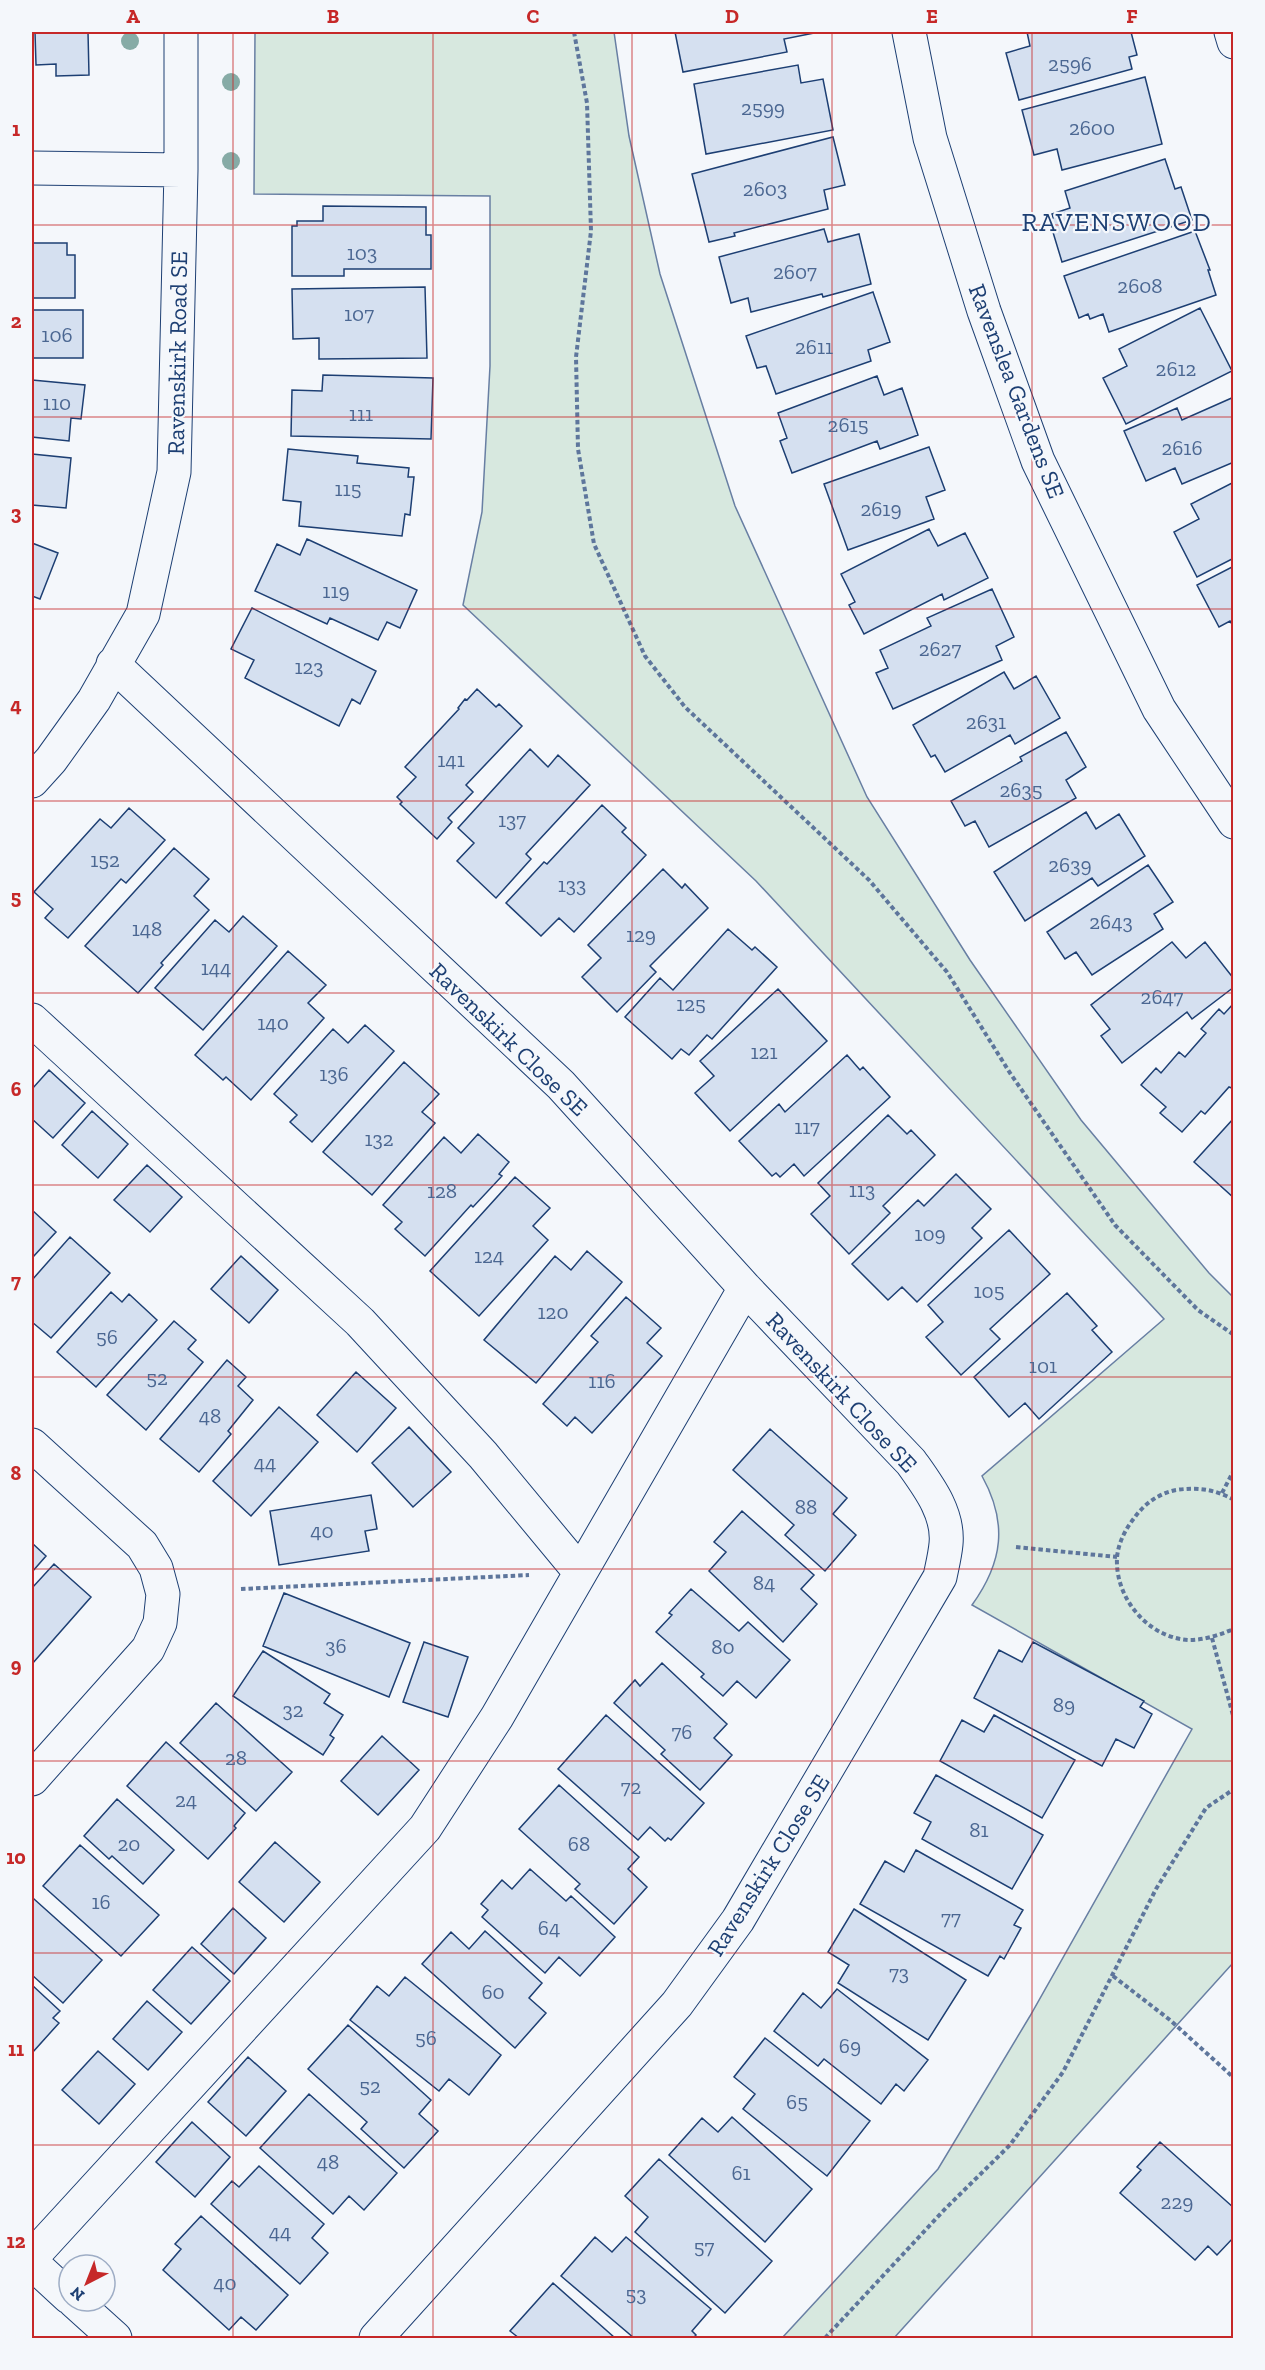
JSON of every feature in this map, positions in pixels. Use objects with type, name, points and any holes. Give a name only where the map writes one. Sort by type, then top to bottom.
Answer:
[{"type":"street","name":"Ravenskirk Road SE","points":[[113,664],[143,614],[174,472],[181,170],[181,32]]},
{"type":"street","name":"Ravenslea Gardens SE","points":[[909,32],[930,138],[984,311],[1038,461],[1159,709],[1233,822]]},
{"type":"street","points":[[1231,32],[1233,42]]},
{"type":"street","points":[[32,168],[181,170]]},
{"type":"street","points":[[32,781],[51,760],[94,700],[113,664]]},
{"type":"street","name":"Ravenskirk Close SE","points":[[113,664],[561,1085],[745,1287],[910,1462],[931,1490],[942,1516],[946,1543],[940,1577],[738,1920],[677,2004],[376,2338]]},
{"type":"street","points":[[32,1020],[360,1322],[483,1455],[580,1572]]},
{"type":"street","points":[[32,2257],[425,1828],[497,1717],[745,1287]]},
{"type":"street","points":[[32,1445],[142,1545],[156,1568],[163,1594],[160,1623],[148,1648],[32,1779]]},
{"type":"street","points":[[32,2263],[57,2286]]},
{"type":"street","points":[[88,2313],[116,2338]]},
{"type":"path","points":[[574,32],[587,104],[591,231],[576,357],[578,449],[594,544],[645,656],[685,707],[876,889],[947,972],[1010,1073],[1116,1226],[1198,1310],[1233,1335]]},
{"type":"path","points":[[1222,1493],[1233,1470]]},
{"type":"path","points":[[1233,1500],[1222,1493],[1194,1487],[1166,1492],[1142,1507],[1125,1530],[1117,1557],[1119,1581],[1128,1604],[1144,1622],[1165,1634],[1188,1640],[1212,1638],[1233,1629]]},
{"type":"path","points":[[1016,1547],[1117,1557]]},
{"type":"path","points":[[241,1589],[580,1572]]},
{"type":"path","points":[[1212,1638],[1233,1719]]},
{"type":"path","points":[[825,2338],[946,2208],[1010,2145],[1063,2072],[1156,1889],[1206,1808],[1233,1789]]},
{"type":"path","points":[[1113,1976],[1170,2020],[1233,2078]]},
{"type":"shaded area","points":[[255,32],[614,32],[629,136],[660,274],[735,506],[867,797],[970,960],[1081,1120],[1209,1273],[1233,1297],[1233,1963],[894,2338],[782,2338],[938,2169],[1030,2016],[1192,1729],[972,1605],[990,1573],[996,1558],[998,1542],[996,1510],[982,1476],[1164,1319],[756,881],[463,605],[482,512],[490,366],[490,196],[254,194]]},
{"type":"building","points":[[35,32],[88,32],[89,75],[56,76],[56,64],[36,65]]},
{"type":"building","points":[[675,32],[814,33],[784,39],[787,52],[683,72]]},
{"type":"building","points":[[1027,32],[1131,32],[1137,55],[1129,57],[1132,69],[1019,100],[1006,53],[1030,46]]},
{"type":"building","points":[[798,65],[801,83],[823,79],[833,130],[706,154],[694,84]]},
{"type":"building","points":[[1145,77],[1162,144],[1062,170],[1057,149],[1034,155],[1022,110]]},
{"type":"building","points":[[833,137],[845,185],[824,190],[828,209],[734,233],[735,236],[709,242],[692,174]]},
{"type":"building","points":[[1165,159],[1175,189],[1181,187],[1192,220],[1062,262],[1049,219],[1053,218],[1052,214],[1070,208],[1065,191]]},
{"type":"building","points":[[323,206],[426,207],[426,235],[431,235],[431,269],[344,269],[344,276],[292,276],[292,226],[297,226],[297,221],[323,221]]},
{"type":"building","points":[[824,229],[828,242],[859,234],[871,284],[751,312],[748,298],[731,303],[719,257]]},
{"type":"building","points":[[1195,231],[1210,270],[1208,270],[1216,295],[1109,332],[1103,314],[1090,319],[1088,314],[1079,318],[1064,276]]},
{"type":"building","points":[[32,243],[67,243],[67,255],[75,255],[75,298],[32,298]]},
{"type":"building","points":[[425,287],[427,358],[319,359],[319,338],[293,339],[292,289]]},
{"type":"building","points":[[873,292],[890,342],[868,350],[871,361],[776,394],[766,366],[757,368],[746,336]]},
{"type":"building","points":[[1200,308],[1232,371],[1126,424],[1103,378],[1127,366],[1119,349]]},
{"type":"building","points":[[32,310],[83,310],[83,358],[32,358]]},
{"type":"building","points":[[323,375],[433,378],[431,439],[291,436],[292,390],[322,391]]},
{"type":"building","points":[[877,376],[884,395],[902,388],[918,435],[880,449],[877,441],[792,473],[780,441],[787,438],[778,413]]},
{"type":"building","points":[[32,380],[85,385],[81,419],[71,418],[69,441],[32,437]]},
{"type":"building","points":[[1234,397],[1234,462],[1182,484],[1175,468],[1146,481],[1124,431],[1177,408],[1182,420]]},
{"type":"building","points":[[929,447],[945,490],[926,497],[934,519],[848,550],[824,484]]},
{"type":"building","points":[[288,449],[358,456],[357,463],[409,468],[408,477],[414,477],[410,515],[405,514],[402,536],[299,526],[301,502],[283,500]]},
{"type":"building","points":[[32,454],[71,458],[66,508],[32,505]]},
{"type":"building","points":[[1234,482],[1234,558],[1197,577],[1174,532],[1199,519],[1191,504]]},
{"type":"building","points":[[929,529],[938,546],[965,533],[988,578],[944,600],[942,594],[864,634],[849,605],[855,602],[841,574]]},
{"type":"building","points":[[307,539],[417,590],[400,628],[387,622],[378,640],[330,618],[327,624],[255,591],[277,544],[300,555]]},
{"type":"building","points":[[32,543],[58,553],[40,599],[32,596]]},
{"type":"building","points":[[1234,566],[1234,628],[1230,621],[1219,627],[1197,585]]},
{"type":"building","points":[[992,589],[1014,637],[996,646],[1002,660],[893,709],[876,673],[888,668],[880,650],[931,626],[927,618]]},
{"type":"building","points":[[252,608],[376,671],[360,704],[352,699],[339,726],[245,678],[254,660],[231,649]]},
{"type":"building","points":[[1004,672],[1014,689],[1036,676],[1060,718],[1015,744],[1010,735],[945,772],[935,755],[931,757],[913,725]]},
{"type":"building","points":[[477,689],[496,707],[499,704],[522,726],[466,785],[473,792],[448,818],[452,822],[437,839],[400,804],[402,802],[397,797],[416,777],[405,767],[459,709],[465,699],[467,700]]},
{"type":"building","points":[[1066,732],[1086,767],[1066,780],[1076,798],[989,847],[975,821],[965,826],[951,801],[1022,761],[1020,757]]},
{"type":"building","points":[[530,749],[548,767],[558,755],[590,785],[526,854],[531,859],[496,898],[457,861],[474,843],[458,828]]},
{"type":"building","points":[[602,805],[626,828],[622,832],[646,855],[574,932],[559,918],[541,936],[506,903],[544,862],[547,864]]},
{"type":"building","points":[[129,808],[165,840],[126,883],[121,879],[68,938],[45,918],[53,909],[34,892],[100,819],[111,828]]},
{"type":"building","points":[[1086,812],[1096,829],[1119,814],[1145,856],[1098,886],[1092,878],[1025,921],[994,872]]},
{"type":"building","points":[[174,848],[209,879],[194,896],[209,910],[161,963],[163,965],[138,993],[85,946]]},
{"type":"building","points":[[1148,865],[1173,902],[1154,914],[1163,929],[1092,975],[1076,952],[1065,959],[1047,932]]},
{"type":"building","points":[[663,869],[682,888],[685,884],[708,908],[650,966],[656,972],[617,1012],[582,977],[601,958],[588,945]]},
{"type":"building","points":[[243,916],[277,946],[203,1030],[155,988],[215,920],[229,932]]},
{"type":"building","points":[[728,929],[752,950],[755,947],[777,967],[712,1039],[707,1035],[689,1055],[681,1049],[672,1059],[625,1017],[660,978],[673,990]]},
{"type":"building","points":[[1172,942],[1186,958],[1205,942],[1234,979],[1234,987],[1192,1019],[1187,1012],[1122,1063],[1101,1036],[1110,1029],[1091,1005]]},
{"type":"building","points":[[288,951],[326,985],[308,1003],[324,1018],[251,1100],[226,1077],[223,1080],[195,1055]]},
{"type":"building","points":[[778,989],[827,1041],[730,1131],[695,1093],[714,1076],[700,1061]]},
{"type":"building","points":[[1234,1003],[1234,1089],[1229,1087],[1205,1114],[1201,1111],[1182,1132],[1160,1113],[1166,1107],[1141,1085],[1156,1068],[1161,1073],[1179,1052],[1185,1057],[1206,1033],[1201,1029],[1219,1009],[1224,1014]]},
{"type":"building","points":[[365,1025],[394,1051],[312,1142],[290,1122],[297,1115],[274,1094],[333,1029],[348,1043]]},
{"type":"building","points":[[847,1055],[860,1070],[863,1067],[890,1097],[804,1176],[794,1164],[780,1177],[776,1173],[772,1176],[739,1141],[779,1104],[785,1112]]},
{"type":"building","points":[[404,1062],[439,1094],[422,1112],[435,1123],[372,1195],[323,1152]]},
{"type":"building","points":[[49,1070],[85,1103],[53,1138],[32,1119],[32,1089]]},
{"type":"building","points":[[92,1111],[128,1144],[98,1178],[62,1145]]},
{"type":"building","points":[[888,1115],[907,1134],[911,1130],[935,1155],[883,1206],[890,1213],[849,1254],[811,1214],[830,1196],[818,1183]]},
{"type":"building","points":[[1234,1118],[1234,1198],[1194,1162]]},
{"type":"building","points":[[478,1134],[509,1162],[499,1174],[502,1176],[473,1207],[471,1205],[425,1256],[395,1229],[402,1222],[383,1205],[444,1137],[461,1153]]},
{"type":"building","points":[[147,1165],[182,1197],[150,1232],[114,1200]]},
{"type":"building","points":[[956,1174],[991,1209],[972,1228],[982,1238],[917,1302],[902,1287],[888,1300],[852,1264],[918,1200],[924,1206]]},
{"type":"building","points":[[515,1177],[550,1208],[533,1226],[548,1240],[479,1316],[430,1271]]},
{"type":"building","points":[[32,1210],[56,1232],[32,1258]]},
{"type":"building","points":[[1009,1230],[1050,1274],[990,1329],[1000,1339],[961,1375],[926,1337],[943,1322],[928,1305]]},
{"type":"building","points":[[70,1237],[110,1273],[51,1338],[32,1322],[32,1280]]},
{"type":"building","points":[[587,1251],[622,1282],[536,1383],[484,1340],[555,1256],[571,1270]]},
{"type":"building","points":[[241,1256],[278,1290],[249,1323],[211,1289]]},
{"type":"building","points":[[111,1292],[122,1302],[129,1294],[157,1320],[96,1387],[57,1352]]},
{"type":"building","points":[[1067,1293],[1097,1326],[1092,1330],[1112,1352],[1039,1419],[1025,1403],[1009,1417],[974,1377]]},
{"type":"building","points":[[626,1297],[661,1328],[647,1343],[662,1356],[592,1433],[575,1417],[567,1426],[543,1404],[598,1342],[591,1336]]},
{"type":"building","points":[[174,1321],[196,1340],[188,1349],[203,1362],[146,1430],[107,1395]]},
{"type":"building","points":[[227,1360],[246,1377],[238,1386],[253,1400],[228,1431],[231,1434],[199,1472],[160,1439]]},
{"type":"building","points":[[356,1372],[396,1408],[357,1452],[317,1415]]},
{"type":"building","points":[[279,1407],[318,1442],[251,1516],[213,1481]]},
{"type":"building","points":[[409,1427],[451,1472],[413,1507],[372,1463]]},
{"type":"building","points":[[770,1429],[847,1498],[833,1514],[856,1535],[825,1571],[785,1535],[794,1525],[733,1470]]},
{"type":"building","points":[[371,1495],[377,1529],[365,1531],[369,1551],[279,1565],[270,1511]]},
{"type":"building","points":[[742,1511],[814,1575],[801,1589],[817,1604],[783,1642],[709,1571],[726,1552],[714,1542]]},
{"type":"building","points":[[32,1543],[46,1556],[32,1572]]},
{"type":"building","points":[[54,1564],[91,1597],[32,1664],[32,1588]]},
{"type":"building","points":[[691,1589],[739,1631],[748,1622],[790,1660],[756,1698],[737,1681],[723,1696],[701,1677],[704,1674],[656,1632],[672,1615],[669,1613]]},
{"type":"building","points":[[284,1593],[410,1643],[389,1697],[263,1646]]},
{"type":"building","points":[[424,1642],[468,1657],[448,1717],[403,1702]]},
{"type":"building","points":[[1033,1642],[1144,1701],[1140,1707],[1152,1714],[1134,1748],[1116,1739],[1102,1766],[974,1698],[999,1650],[1022,1662]]},
{"type":"building","points":[[263,1651],[330,1694],[324,1703],[343,1715],[330,1735],[334,1738],[323,1755],[233,1696]]},
{"type":"building","points":[[662,1663],[727,1724],[714,1738],[732,1755],[700,1790],[661,1754],[665,1750],[614,1703],[635,1680],[640,1686]]},
{"type":"building","points":[[216,1703],[292,1772],[256,1811],[180,1743]]},
{"type":"building","points":[[606,1715],[704,1803],[671,1840],[668,1838],[665,1841],[650,1827],[638,1840],[558,1769]]},
{"type":"building","points":[[994,1715],[1075,1760],[1042,1818],[940,1761],[962,1720],[984,1732]]},
{"type":"building","points":[[382,1736],[419,1770],[378,1815],[341,1781]]},
{"type":"building","points":[[166,1742],[245,1813],[234,1826],[236,1828],[208,1859],[127,1786]]},
{"type":"building","points":[[936,1775],[1043,1835],[1012,1889],[922,1839],[931,1822],[914,1813]]},
{"type":"building","points":[[559,1785],[639,1857],[628,1869],[647,1887],[614,1924],[575,1889],[580,1884],[519,1829]]},
{"type":"building","points":[[117,1799],[174,1850],[143,1884],[112,1856],[109,1859],[84,1836]]},
{"type":"building","points":[[275,1842],[320,1882],[284,1922],[239,1882]]},
{"type":"building","points":[[80,1845],[159,1915],[121,1956],[43,1886]]},
{"type":"building","points":[[916,1850],[1023,1910],[1014,1925],[1021,1928],[1004,1959],[1000,1956],[988,1976],[860,1904],[885,1861],[904,1872]]},
{"type":"building","points":[[530,1869],[566,1901],[571,1896],[615,1937],[580,1976],[559,1957],[545,1973],[482,1917],[488,1910],[481,1904],[502,1880],[512,1889]]},
{"type":"building","points":[[34,1899],[102,1960],[63,2003],[32,1975],[32,1901]]},
{"type":"building","points":[[233,1908],[266,1938],[234,1974],[201,1944]]},
{"type":"building","points":[[854,1909],[966,1980],[928,2040],[838,1983],[849,1965],[828,1952]]},
{"type":"building","points":[[485,1931],[542,1983],[529,1998],[546,2013],[515,2048],[422,1964],[451,1932],[469,1949]]},
{"type":"building","points":[[192,1947],[230,1981],[191,2024],[153,1990]]},
{"type":"building","points":[[405,1977],[501,2055],[469,2095],[449,2079],[439,2091],[350,2020],[377,1986],[389,1996]]},
{"type":"building","points":[[32,1985],[60,2011],[53,2018],[59,2023],[32,2053]]},
{"type":"building","points":[[837,1989],[928,2060],[904,2091],[896,2084],[881,2104],[824,2059],[818,2066],[774,2031],[803,1993],[821,2008]]},
{"type":"building","points":[[147,2001],[182,2032],[148,2070],[113,2039]]},
{"type":"building","points":[[348,2025],[431,2100],[419,2114],[438,2131],[404,2168],[361,2129],[367,2122],[308,2069]]},
{"type":"building","points":[[765,2038],[870,2121],[827,2176],[743,2109],[755,2094],[734,2077]]},
{"type":"building","points":[[98,2051],[135,2084],[99,2124],[62,2090]]},
{"type":"building","points":[[248,2057],[286,2091],[246,2136],[208,2102]]},
{"type":"building","points":[[309,2094],[397,2173],[364,2210],[349,2196],[333,2214],[260,2148]]},
{"type":"building","points":[[732,2117],[812,2189],[765,2242],[669,2155],[702,2118],[718,2132]]},
{"type":"building","points":[[192,2122],[230,2157],[195,2197],[156,2162]]},
{"type":"building","points":[[1160,2142],[1234,2208],[1234,2237],[1217,2255],[1208,2246],[1195,2260],[1120,2193],[1141,2170],[1137,2167]]},
{"type":"building","points":[[659,2159],[772,2261],[725,2313],[635,2232],[648,2217],[625,2196]]},
{"type":"building","points":[[259,2166],[324,2224],[312,2238],[328,2253],[300,2284],[211,2204],[232,2181],[239,2187]]},
{"type":"building","points":[[201,2216],[288,2295],[256,2330],[241,2317],[229,2330],[163,2270],[181,2249],[175,2244]]},
{"type":"building","points":[[595,2237],[612,2252],[626,2237],[711,2309],[692,2331],[696,2335],[693,2338],[634,2338],[561,2276]]},
{"type":"building","points":[[553,2283],[615,2338],[519,2338],[510,2331]]},
{"type":"district","name":"RAVENSWOOD","points":[[1117,222]]}]
